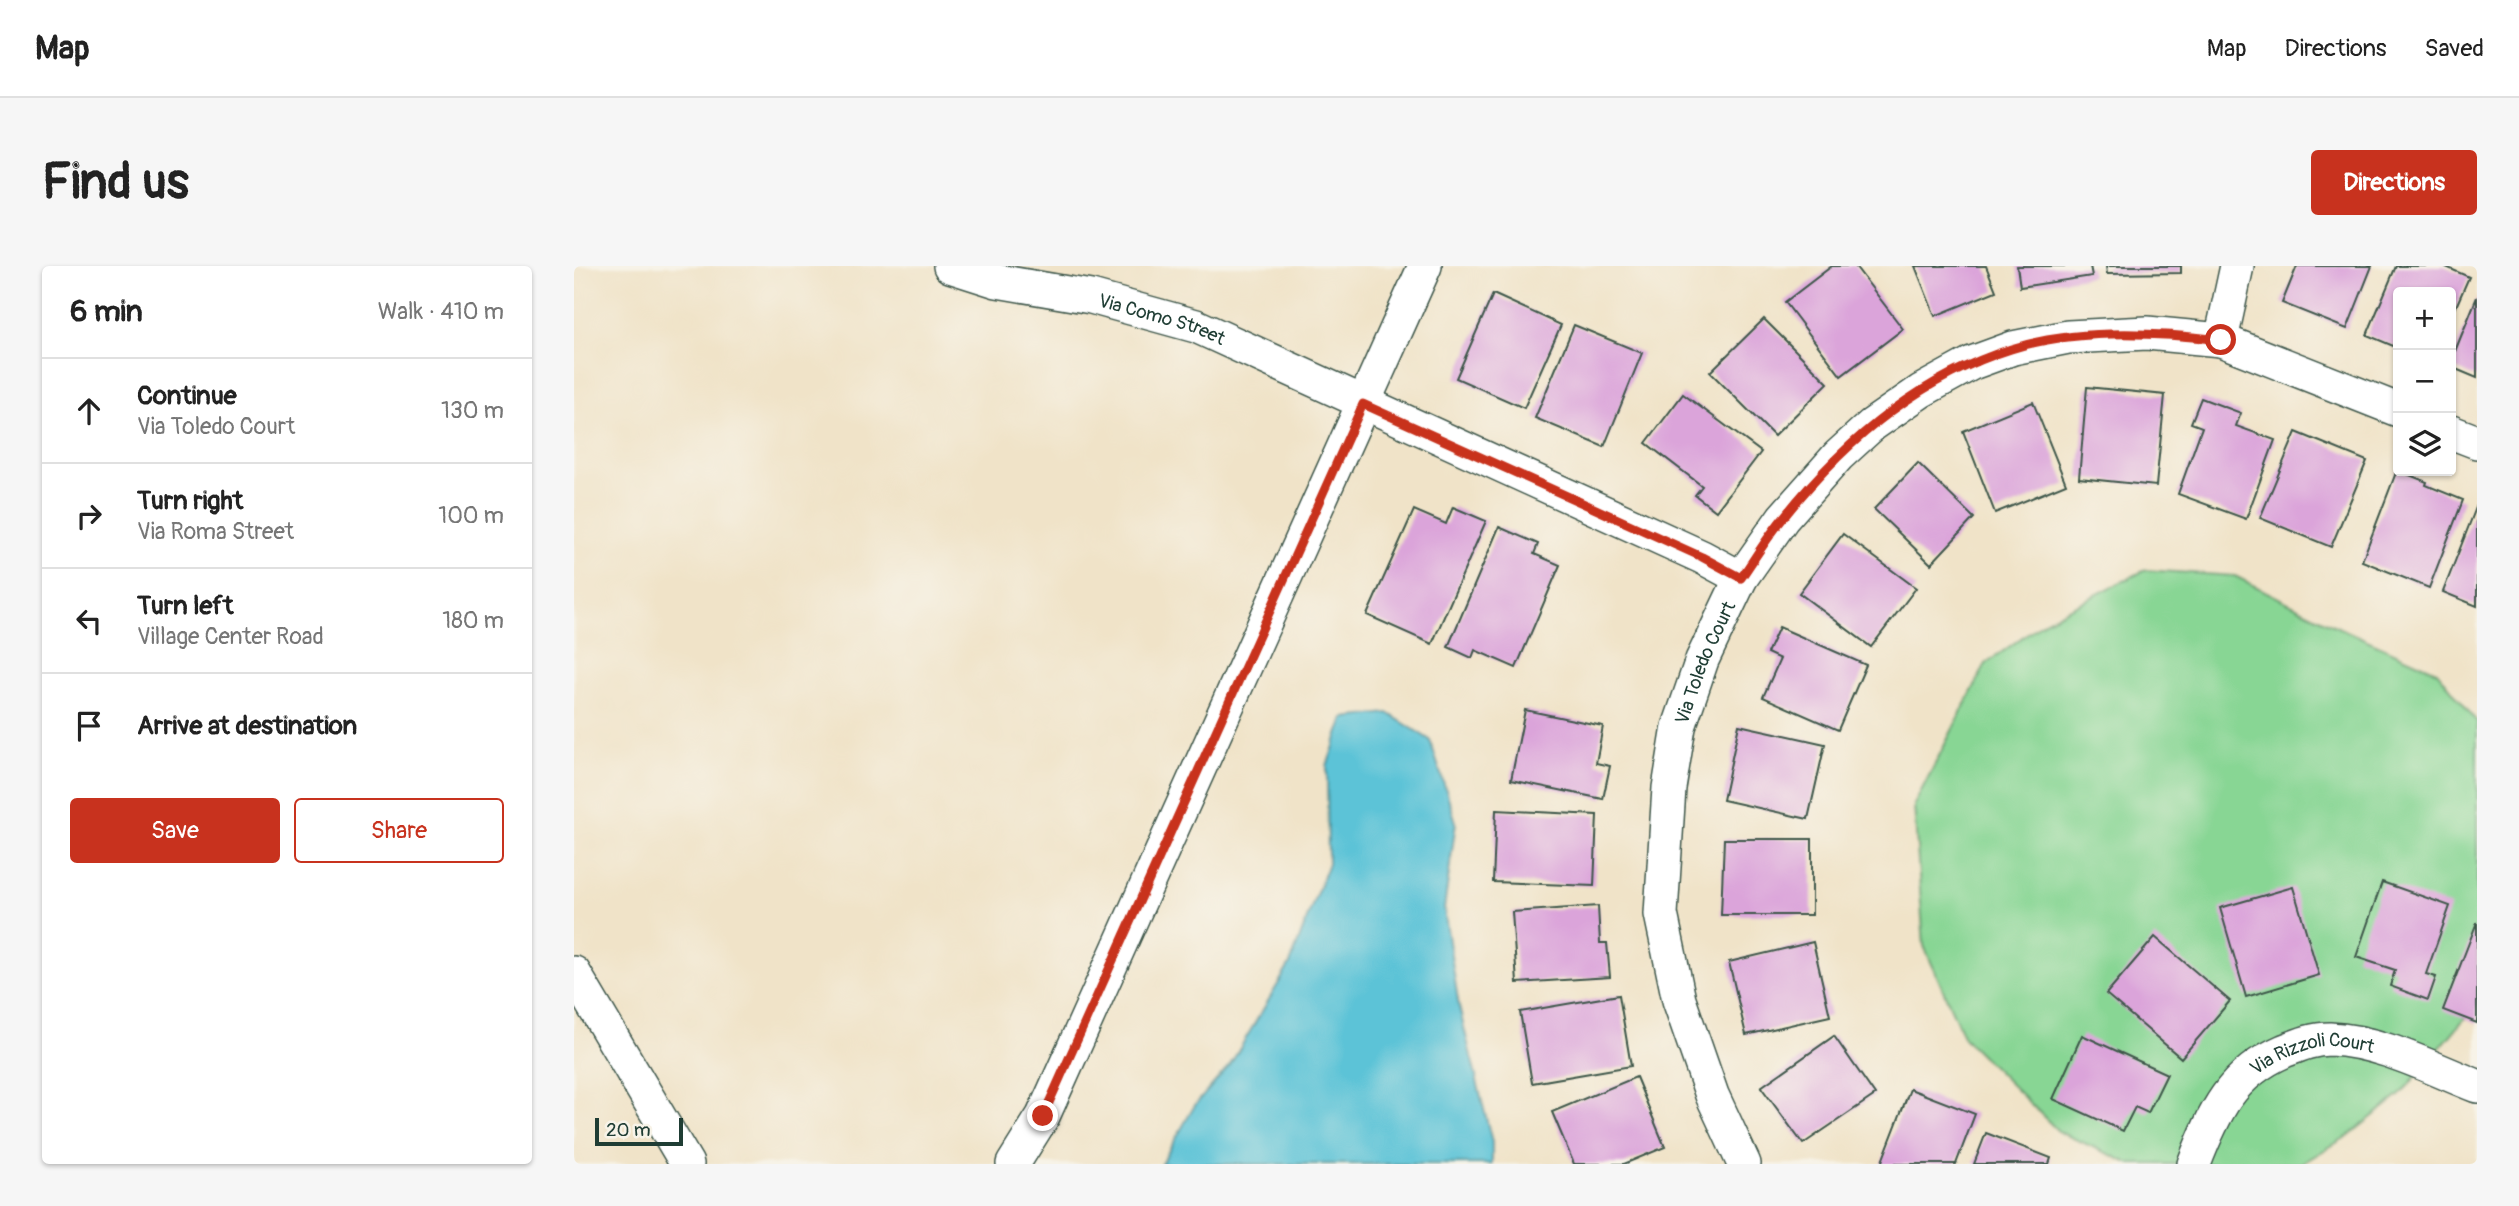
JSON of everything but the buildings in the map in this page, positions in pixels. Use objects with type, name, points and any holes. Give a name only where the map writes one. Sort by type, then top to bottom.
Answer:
[{"type":"street","name":"Via Como Street","points":[[950,266],[996,281],[1091,297],[1196,326],[1702,557],[1741,578]]},
{"type":"street","points":[[1013,1164],[1043,1116],[1425,266]]},
{"type":"street","points":[[2221,340],[2237,266]]},
{"type":"street","name":"Via Toledo Court","points":[[1744,1164],[1712,1095],[1679,1000],[1661,914],[1669,788],[1679,727],[1702,660],[1741,578],[1783,518],[1846,448],[1872,425],[1921,391],[1972,363],[2013,348],[2094,335],[2147,333],[2221,340],[2393,408]]},
{"type":"street","points":[[2456,434],[2477,442]]},
{"type":"street","points":[[574,973],[687,1164]]},
{"type":"street","name":"Via Rizzoli Court","points":[[2194,1164],[2225,1098],[2240,1078],[2269,1058],[2316,1039],[2333,1039],[2371,1046],[2477,1086]]},
{"type":"green space","points":[[2145,570],[2235,576],[2333,625],[2437,671],[2477,722],[2477,1004],[2400,1095],[2348,1136],[2301,1164],[2131,1164],[2059,1132],[1964,1038],[1924,946],[1914,805],[1986,664],[2044,621]]},
{"type":"water","points":[[1388,713],[1430,740],[1456,822],[1444,909],[1459,1007],[1492,1142],[1492,1164],[1161,1164],[1195,1105],[1230,1065],[1290,964],[1328,863],[1327,766],[1344,718]]},
{"type":"route","points":[[1043,1116],[1363,404],[1702,557],[1741,578],[1783,518],[1838,456],[1872,425],[1921,391],[1972,363],[2013,348],[2068,337],[2147,333],[2221,340]]}]
